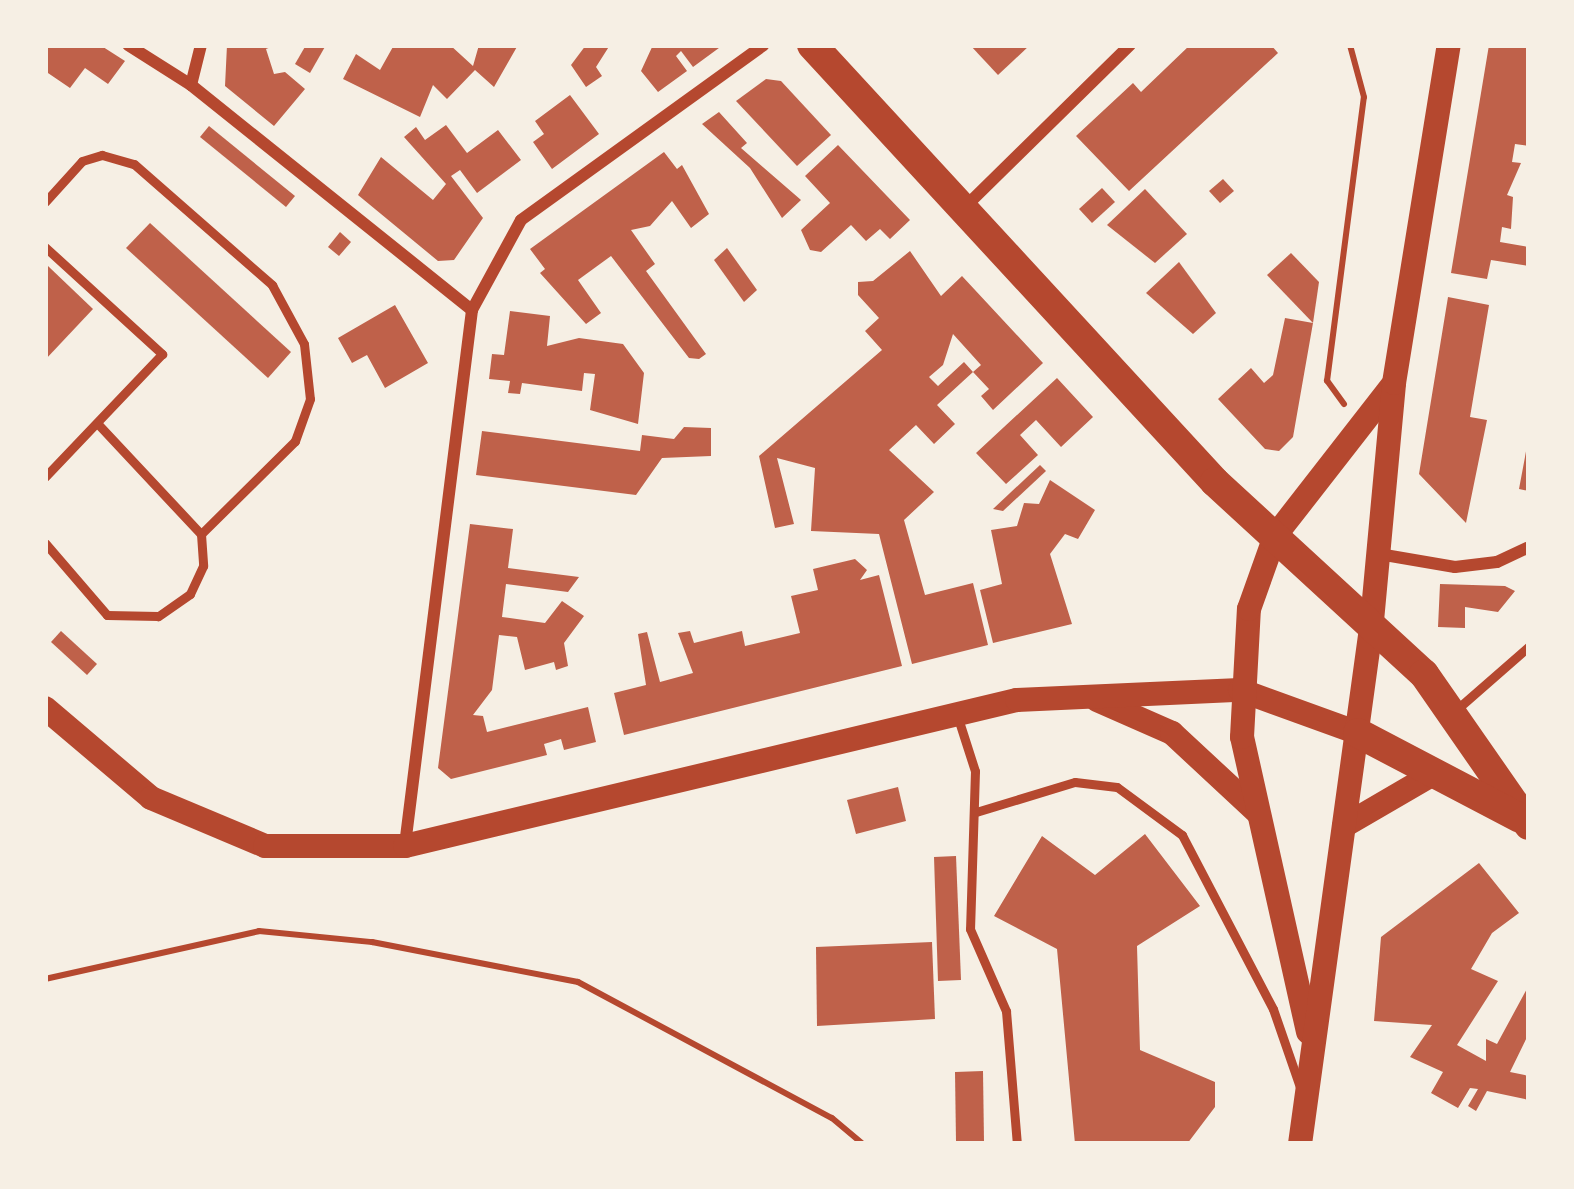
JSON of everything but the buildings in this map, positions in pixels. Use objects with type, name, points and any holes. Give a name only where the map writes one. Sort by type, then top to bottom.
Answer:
[{"type":"main road","points":[[812,45],[1215,482],[1372,621],[1454,712],[1527,823]]},
{"type":"main road","points":[[1300,1144],[1372,621],[1394,383],[1449,45]]},
{"type":"main road","points":[[1311,1046],[1258,813],[1240,690],[1249,609],[1275,536],[1394,383]]},
{"type":"main road","points":[[45,707],[151,797],[265,846],[405,846],[1017,700],[1097,700],[1173,688],[1240,690],[1358,733],[1527,823]]},
{"type":"main road","points":[[1097,700],[1172,733],[1258,813]]},
{"type":"main road","points":[[1344,826],[1435,773]]},
{"type":"street","points":[[128,45],[191,85],[472,310]]},
{"type":"street","points":[[191,85],[201,45]]},
{"type":"street","points":[[405,846],[472,310],[520,220],[764,45]]},
{"type":"street","points":[[962,210],[1130,45]]},
{"type":"street","points":[[1378,554],[1455,567],[1497,562],[1529,547]]},
{"type":"lane","points":[[45,202],[82,161],[102,155],[134,164],[272,285],[304,344],[310,399],[295,441],[201,534]]},
{"type":"lane","points":[[45,247],[162,354],[45,477]]},
{"type":"lane","points":[[45,543],[107,615],[134,620],[158,616],[190,594],[203,566],[201,534],[97,423]]},
{"type":"lane","points":[[1454,712],[1529,646]]},
{"type":"lane","points":[[957,715],[975,771],[970,929],[1006,1011],[1017,1144]]},
{"type":"lane","points":[[976,812],[1075,782],[1117,787],[1182,836],[1273,1010],[1305,1101]]},
{"type":"path","points":[[1350,45],[1364,97],[1327,381],[1361,428]]},
{"type":"path","points":[[45,980],[259,931],[372,942],[578,982],[814,1108],[863,1144]]}]
